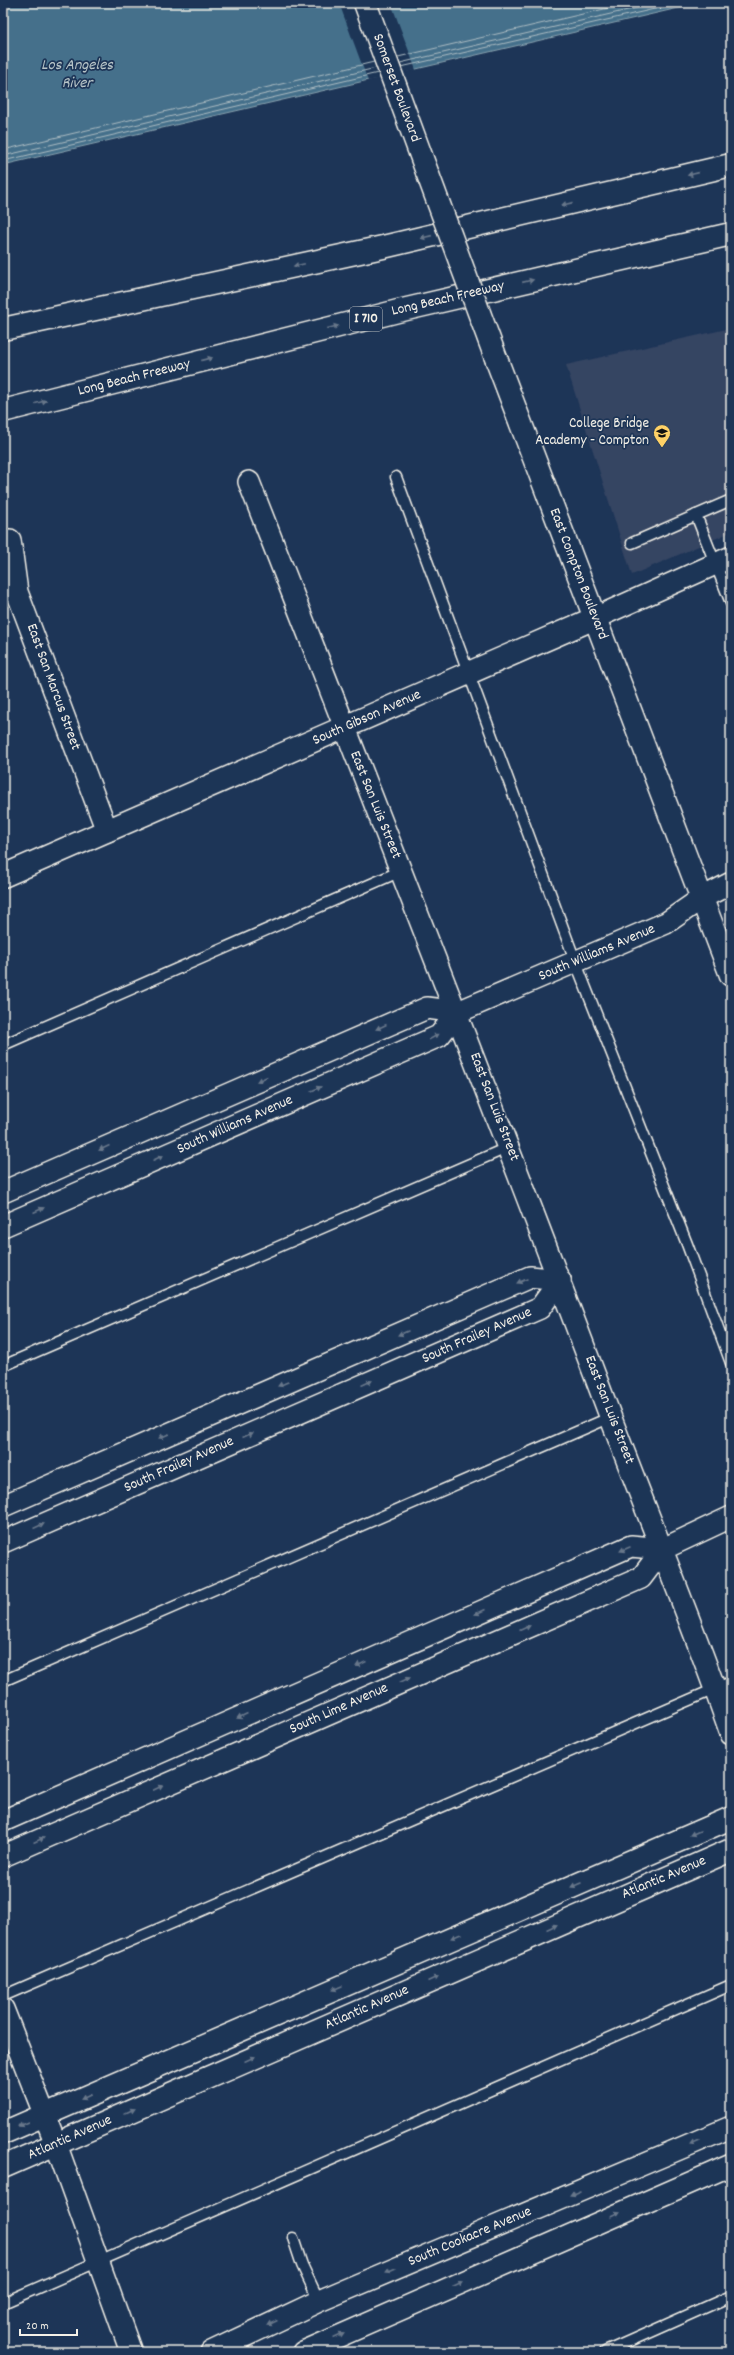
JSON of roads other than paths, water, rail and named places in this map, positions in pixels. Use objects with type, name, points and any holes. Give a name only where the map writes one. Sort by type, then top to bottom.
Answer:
[{"type":"main road","name":"Somerset Boulevard","points":[[365,3],[427,172]]},
{"type":"main road","points":[[3,329],[383,247],[731,165]]},
{"type":"main road","name":"East Compton Boulevard","points":[[427,172],[497,361],[731,976]]},
{"type":"main road","name":"Long Beach Freeway","points":[[3,411],[398,311],[731,234]]},
{"type":"main road","name":"South Gibson Avenue","points":[[3,876],[595,618]]},
{"type":"main road","name":"Atlantic Avenue","points":[[3,2133],[731,1818]]},
{"type":"main road","name":"Atlantic Avenue","points":[[3,2167],[731,1850]]},
{"type":"street","name":"East San Luis Street","points":[[249,482],[344,727],[458,1012],[560,1280],[610,1417],[663,1549],[723,1686],[731,1734]]},
{"type":"street","name":"East San Marcus Street","points":[[10,540],[17,592],[107,831]]},
{"type":"street","name":"South Gibson Avenue","points":[[595,618],[724,560]]},
{"type":"street","name":"South Williams Avenue","points":[[3,1226],[439,1036],[458,1012],[666,924],[702,898],[731,883]]},
{"type":"street","name":"South Williams Avenue","points":[[3,1192],[427,1008],[458,1012]]},
{"type":"street","points":[[3,1506],[530,1278],[560,1280]]},
{"type":"street","name":"South Frailey Avenue","points":[[3,1542],[540,1308],[560,1280]]},
{"type":"street","name":"South Lime Avenue","points":[[3,1856],[641,1578],[663,1549],[731,1517]]},
{"type":"street","points":[[3,1821],[631,1546],[663,1549]]},
{"type":"street","points":[[3,2009],[56,2144],[131,2352]]},
{"type":"street","name":"South Cookacre Avenue","points":[[211,2352],[319,2301],[731,2127]]},
{"type":"street","points":[[303,2352],[731,2165]]},
{"type":"lane","points":[[396,477],[467,674],[576,963],[687,1244],[731,1363]]},
{"type":"lane","points":[[632,543],[731,500]]},
{"type":"lane","points":[[696,515],[724,560],[731,603]]},
{"type":"lane","points":[[3,1046],[401,871]]},
{"type":"lane","points":[[3,1366],[509,1147]]},
{"type":"lane","points":[[3,1681],[610,1417]]},
{"type":"lane","points":[[3,1996],[723,1686]]},
{"type":"lane","points":[[3,2303],[731,1985]]},
{"type":"lane","points":[[293,2238],[302,2265],[319,2301]]},
{"type":"lane","points":[[605,2352],[731,2296]]},
{"type":"water","name":"Los Angeles River","points":[[3,3],[700,3],[3,165]]},
{"type":"place","name":"College Bridge Academy - Compton","points":[[662,448]]}]
